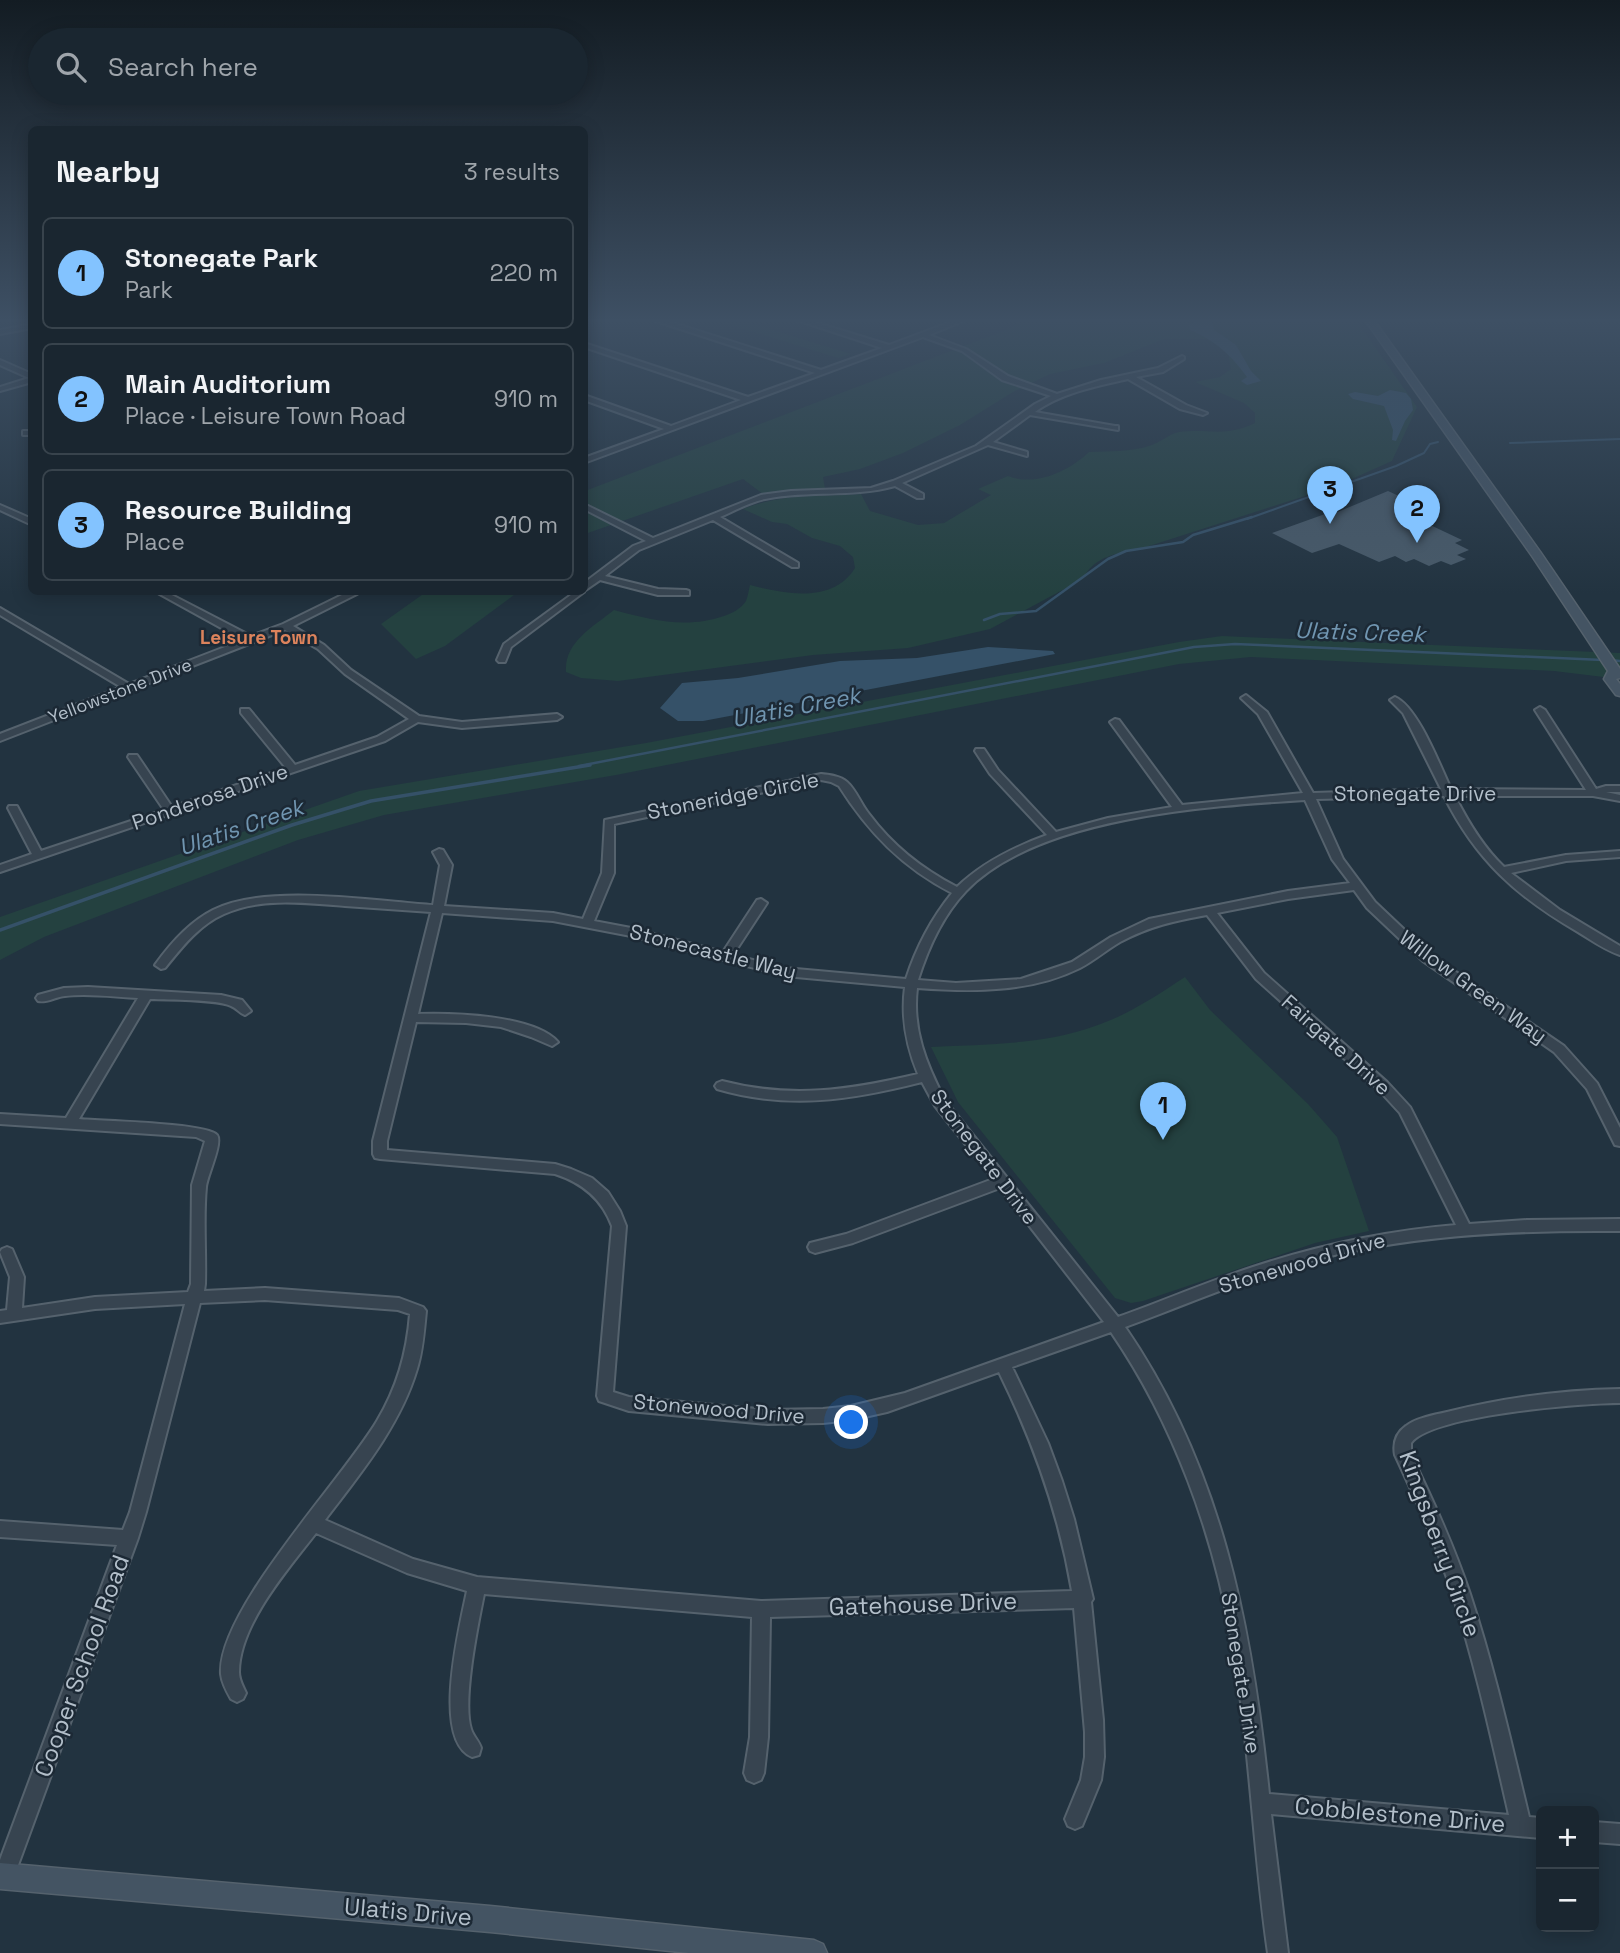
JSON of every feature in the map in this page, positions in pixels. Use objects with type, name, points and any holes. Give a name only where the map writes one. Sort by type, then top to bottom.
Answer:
[{"type":"main road","points":[[1435,411],[1617,673],[1610,679],[1620,692]]},
{"type":"main road","name":"Ulatis Drive","points":[[1,1880],[490,1919],[814,1953]]},
{"type":"street","points":[[623,411],[672,429]]},
{"type":"street","points":[[588,458],[719,411]]},
{"type":"street","points":[[588,585],[625,555],[653,541],[773,495],[871,490],[896,484],[988,443],[1032,411]]},
{"type":"street","points":[[1197,411],[1203,413]]},
{"type":"street","points":[[1029,413],[1115,428]]},
{"type":"street","points":[[988,443],[1024,454]]},
{"type":"street","points":[[896,484],[920,496]]},
{"type":"street","points":[[0,507],[28,521]]},
{"type":"street","points":[[588,508],[653,541]]},
{"type":"street","points":[[715,517],[795,565]]},
{"type":"street","points":[[600,576],[658,592],[686,593]]},
{"type":"street","points":[[166,595],[251,640]]},
{"type":"street","name":"Yellowstone Drive","points":[[0,738],[286,626],[348,595]]},
{"type":"street","points":[[502,660],[507,646],[576,595]]},
{"type":"street","points":[[0,611],[129,688]]},
{"type":"street","points":[[286,626],[321,647],[348,672],[416,719],[462,725],[557,716]]},
{"type":"street","name":"Willow Green Way","points":[[1245,698],[1262,712],[1308,794],[1338,859],[1356,886],[1394,929],[1427,958],[1559,1049],[1592,1086],[1620,1141]]},
{"type":"street","points":[[1395,700],[1407,711],[1476,842],[1536,900],[1620,951]]},
{"type":"street","points":[[1540,710],[1592,793]]},
{"type":"street","points":[[245,711],[293,769]]},
{"type":"street","name":"Ponderosa Drive","points":[[0,869],[381,739],[416,719]]},
{"type":"street","points":[[1115,722],[1179,809]]},
{"type":"street","points":[[980,751],[995,772],[1054,836]]},
{"type":"street","points":[[133,757],[170,811]]},
{"type":"street","name":"Stoneridge Circle","points":[[587,923],[608,873],[609,822],[821,778],[842,783],[881,838],[910,864],[958,892]]},
{"type":"street","name":"Stonegate Drive","points":[[1592,793],[1620,789]]},
{"type":"street","name":"Stonegate Drive","points":[[1278,1953],[1232,1600],[1208,1513],[1180,1442],[1156,1392],[1115,1325],[940,1103],[924,1077],[910,1032],[910,984],[922,950],[958,892],[1019,849],[1096,824],[1179,809],[1308,794],[1592,793],[1620,798]]},
{"type":"street","points":[[13,808],[38,856]]},
{"type":"street","points":[[438,908],[446,865],[439,852]]},
{"type":"street","points":[[1503,871],[1566,858],[1620,854]]},
{"type":"street","name":"Stonecastle Way","points":[[161,965],[195,924],[214,912],[240,904],[297,899],[514,913],[587,923],[785,972],[956,987],[1021,983],[1076,965],[1132,930],[1153,922],[1356,886]]},
{"type":"street","points":[[726,956],[761,904]]},
{"type":"street","name":"Stonewood Drive","points":[[438,908],[380,1141],[380,1154],[555,1169],[596,1187],[610,1204],[619,1226],[605,1396],[629,1404],[817,1417],[888,1406],[1115,1325],[1256,1271],[1317,1254],[1396,1236],[1465,1229],[1530,1224],[1620,1225]]},
{"type":"street","name":"Fairgate Drive","points":[[1209,910],[1260,976],[1382,1085],[1405,1110],[1465,1229]]},
{"type":"street","points":[[42,998],[64,992],[88,991],[222,999],[238,1003],[245,1011]]},
{"type":"street","points":[[69,1124],[146,996]]},
{"type":"street","points":[[411,1018],[449,1017],[502,1022],[529,1030],[552,1042]]},
{"type":"street","points":[[722,1086],[761,1096],[804,1099],[924,1077]]},
{"type":"street","points":[[0,1119],[191,1132],[212,1138],[199,1185],[200,1275],[196,1297],[129,1538]]},
{"type":"street","points":[[815,1247],[848,1239],[1001,1182]]},
{"type":"street","points":[[7,1253],[17,1277],[7,1316],[95,1303],[265,1294],[399,1304],[418,1311],[412,1350],[396,1404],[271,1581],[233,1647],[229,1675],[237,1693]]},
{"type":"street","points":[[1003,1364],[1038,1436],[1063,1504],[1084,1600],[1093,1752],[1091,1778],[1075,1819]]},
{"type":"street","name":"Kingsberry Circle","points":[[1521,1826],[1493,1703],[1461,1592],[1404,1455],[1402,1444],[1406,1435],[1416,1428],[1490,1408],[1561,1398],[1620,1396]]},
{"type":"street","points":[[313,1523],[411,1569],[477,1585],[761,1609],[759,1737],[754,1773]]},
{"type":"street","name":"Cooper School Road","points":[[0,1529],[129,1538],[1,1880]]},
{"type":"street","points":[[472,1748],[462,1733],[460,1716],[467,1642],[477,1585]]},
{"type":"street","name":"Gatehouse Drive","points":[[761,1609],[1084,1600]]},
{"type":"street","name":"Cobblestone Drive","points":[[1259,1803],[1536,1828]]},
{"type":"street","points":[[1599,1832],[1620,1834]]},
{"type":"green space","points":[[794,411],[982,411],[903,453],[860,469],[823,477],[825,489],[763,494],[743,479],[588,533],[588,490]]},
{"type":"green space","points":[[1253,411],[1415,411],[1392,461],[1336,486],[1143,548],[1108,556],[1094,565],[1083,579],[990,629],[908,648],[813,655],[618,681],[581,678],[566,672],[570,652],[581,636],[614,610],[669,622],[710,620],[730,614],[742,606],[750,585],[792,593],[821,592],[846,579],[855,568],[853,557],[840,546],[812,538],[787,524],[772,522],[743,509],[787,498],[861,494],[870,511],[918,525],[944,523],[991,495],[978,489],[1008,476],[1030,480],[1041,478],[1062,471],[1089,452],[1119,451],[1153,445],[1179,432],[1244,428],[1255,423]]},
{"type":"green space","points":[[422,595],[514,595],[445,646],[416,659],[381,624]]},
{"type":"green space","points":[[1222,636],[1620,653],[1620,679],[1554,671],[1251,657],[1179,664],[616,775],[384,815],[298,840],[44,937],[0,960],[0,917],[359,791],[646,743]]},
{"type":"green space","points":[[1185,977],[1210,1010],[1308,1104],[1337,1137],[1369,1231],[1315,1243],[1131,1303],[1115,1298],[958,1102],[931,1047],[1035,1040],[1076,1032],[1130,1011]]},
{"type":"water","points":[[1386,411],[1412,411],[1396,441],[1392,440],[1393,430]]},
{"type":"water","points":[[988,647],[1053,651],[1055,654],[703,721],[678,721],[660,708],[682,683],[738,678],[840,661],[917,658]]},
{"type":"building","points":[[1388,491],[1425,508],[1407,514],[1462,540],[1455,543],[1469,550],[1457,555],[1466,559],[1451,565],[1441,561],[1429,566],[1414,559],[1406,562],[1395,556],[1379,562],[1339,544],[1312,553],[1272,533],[1325,514],[1328,516]]},
{"type":"waterway","points":[[1510,443],[1620,439]]},
{"type":"waterway","points":[[1247,519],[1396,466],[1424,453],[1430,444],[1438,442]]},
{"type":"waterway","points":[[984,620],[1000,614],[1036,611],[1108,559],[1126,551],[1183,542],[1193,535],[1252,517]]},
{"type":"waterway","name":"Ulatis Creek","points":[[579,766],[1194,647],[1235,644],[1603,660]]},
{"type":"waterway","name":"Ulatis Creek","points":[[1610,660],[1620,661]]},
{"type":"waterway","name":"Ulatis Creek","points":[[0,930],[292,825],[371,801],[590,765]]},
{"type":"place","name":"Resource Building","points":[[1330,524]]},
{"type":"place","name":"Main Auditorium","points":[[1417,543]]},
{"type":"place","name":"Stonegate Park","points":[[1163,1140]]},
{"type":"district","name":"Leisure Town","points":[[259,637]]}]
